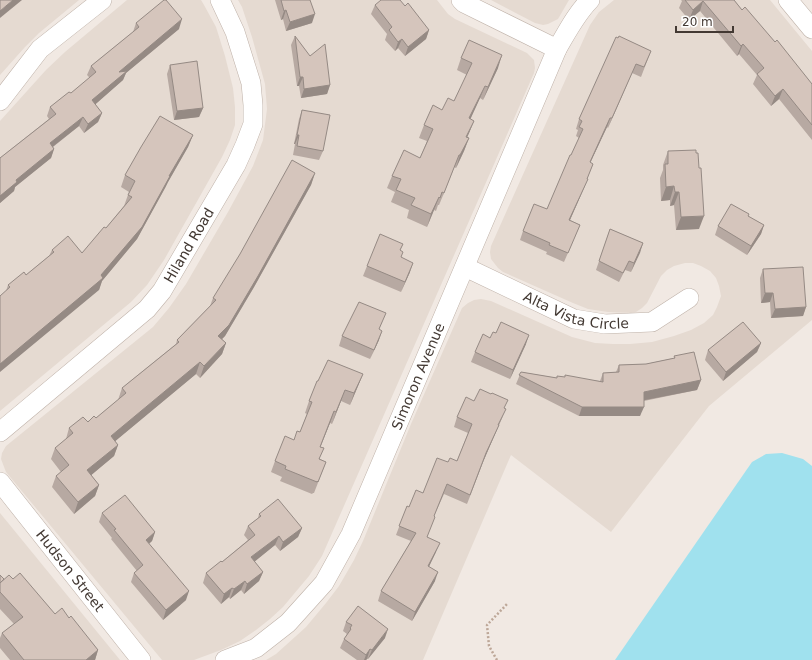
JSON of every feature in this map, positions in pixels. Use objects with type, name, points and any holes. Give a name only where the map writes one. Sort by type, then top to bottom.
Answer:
[{"type":"street","points":[[0,101],[40,49],[102,0]]},
{"type":"street","name":"Hiland Road","points":[[0,432],[147,309],[162,291],[236,165],[246,145],[253,124],[254,105],[251,83],[235,32],[220,0]]},
{"type":"street","points":[[461,0],[464,3],[557,49]]},
{"type":"street","name":"Simoron Avenue","points":[[225,660],[256,648],[288,623],[324,583],[351,534],[557,49],[568,29],[590,0]]},
{"type":"street","points":[[788,0],[812,29]]},
{"type":"street","name":"Alta Vista Circle","points":[[465,267],[574,319],[605,324],[652,322],[689,298]]},
{"type":"street","name":"Hudson Street","points":[[0,482],[141,660]]},
{"type":"path","points":[[497,660],[489,646],[487,625],[508,603]]},
{"type":"shaded area","points":[[0,0],[79,0],[39,33],[0,75]]},
{"type":"shaded area","points":[[127,0],[201,0],[216,27],[225,56],[233,88],[235,125],[222,157],[164,260],[147,285],[131,302],[0,411],[0,121],[46,70]]},
{"type":"shaded area","points":[[238,0],[437,0],[448,14],[455,19],[527,53],[534,60],[535,68],[322,556],[309,576],[283,607],[270,619],[240,641],[194,660],[162,660],[6,472],[1,459],[2,453],[6,446],[153,327],[186,284],[253,166],[263,140],[267,109],[265,84],[252,37],[242,7]]},
{"type":"shaded area","points":[[491,0],[569,0],[558,19],[543,25],[535,23]]},
{"type":"shaded area","points":[[614,0],[770,0],[812,51],[812,320],[709,406],[611,532],[511,455],[423,660],[266,660],[276,654],[306,627],[339,586],[354,560],[462,308],[468,303],[481,299],[491,301],[572,337],[595,343],[613,344],[652,342],[674,336],[691,330],[704,323],[713,315],[721,296],[716,278],[710,271],[693,263],[685,263],[667,270],[661,276],[647,303],[636,312],[631,313],[588,309],[503,272],[491,259],[491,246],[590,25],[599,12]]},
{"type":"shaded area","points":[[0,513],[120,660],[0,660]]},
{"type":"water","points":[[782,453],[803,459],[812,466],[812,660],[615,660],[752,462],[766,454]]},
{"type":"building","points":[[0,0],[13,0],[0,11]]},
{"type":"building","points":[[164,0],[166,0],[182,19],[119,72],[127,71],[92,100],[102,113],[88,124],[83,117],[50,143],[54,149],[16,180],[17,182],[0,196],[0,158],[56,114],[50,107],[69,92],[71,93],[96,72],[91,66],[139,27],[136,23]]},
{"type":"building","points":[[281,0],[310,0],[315,14],[290,22],[286,10],[284,11]]},
{"type":"building","points":[[381,0],[400,0],[405,6],[408,3],[429,30],[408,47],[402,39],[398,42],[389,30],[392,27],[375,5]]},
{"type":"building","points":[[685,0],[734,0],[742,10],[745,7],[775,42],[777,40],[812,84],[812,125],[783,89],[775,96],[757,74],[764,68],[743,44],[741,46],[703,1],[693,10]]},
{"type":"building","points":[[295,36],[310,56],[325,44],[330,85],[304,89],[303,77],[300,77]]},
{"type":"building","points":[[619,36],[651,51],[644,67],[636,64],[612,118],[610,118],[590,162],[593,164],[588,179],[569,220],[580,225],[568,253],[523,231],[534,204],[547,209],[583,129],[579,127],[582,121],[579,119],[616,37],[618,38]]},
{"type":"building","points":[[469,40],[502,55],[488,87],[485,86],[469,118],[474,121],[466,137],[469,138],[459,155],[444,193],[442,192],[431,214],[411,205],[415,198],[396,190],[401,179],[392,176],[404,150],[420,158],[433,129],[424,125],[433,105],[442,110],[448,98],[454,101],[472,63],[461,58]]},
{"type":"building","points":[[197,61],[203,108],[177,111],[170,65]]},
{"type":"building","points":[[302,110],[330,115],[323,151],[297,146],[299,135],[297,135]]},
{"type":"building","points":[[160,116],[193,135],[142,227],[101,275],[103,278],[0,364],[0,296],[10,287],[8,285],[24,272],[26,275],[54,252],[52,250],[68,236],[82,253],[104,227],[106,228],[132,197],[128,195],[135,181],[125,175]]},
{"type":"building","points":[[696,150],[696,153],[698,153],[699,168],[701,168],[704,216],[681,217],[679,192],[675,192],[674,186],[666,187],[665,164],[668,164],[668,151]]},
{"type":"building","points":[[292,160],[315,173],[229,325],[218,336],[226,343],[204,366],[200,362],[111,436],[118,445],[87,470],[99,485],[78,502],[56,476],[69,465],[55,448],[73,433],[69,428],[83,417],[88,422],[94,416],[96,418],[126,393],[122,388],[179,342],[177,340],[216,300],[213,298],[240,254]]},
{"type":"building","points":[[731,204],[749,214],[748,216],[764,225],[751,246],[718,226]]},
{"type":"building","points":[[610,229],[643,243],[634,263],[629,261],[623,273],[599,261]]},
{"type":"building","points":[[380,234],[403,244],[400,250],[403,252],[401,257],[413,263],[405,282],[367,266]]},
{"type":"building","points":[[803,267],[806,307],[775,309],[773,293],[765,293],[763,269]]},
{"type":"building","points":[[359,302],[386,313],[379,329],[382,331],[374,350],[342,336]]},
{"type":"building","points":[[501,322],[529,335],[513,370],[475,352],[483,334],[490,338],[493,332],[496,333]]},
{"type":"building","points":[[743,322],[761,343],[726,372],[708,350]]},
{"type":"building","points":[[694,352],[701,380],[644,392],[644,407],[582,407],[519,375],[521,372],[557,378],[557,376],[565,377],[565,375],[603,382],[603,373],[619,372],[619,365],[646,364],[675,358],[674,356]]},
{"type":"building","points":[[328,360],[363,374],[354,393],[345,390],[336,412],[334,411],[320,447],[324,448],[319,459],[326,462],[317,482],[285,469],[286,466],[275,461],[285,436],[294,440],[297,431],[300,432],[312,402],[309,401]]},
{"type":"building","points":[[480,389],[508,400],[504,408],[506,409],[486,453],[470,495],[447,484],[427,537],[440,543],[428,566],[438,572],[415,612],[381,591],[416,533],[399,526],[407,506],[409,507],[416,490],[423,493],[437,458],[448,462],[450,458],[457,461],[472,424],[457,417],[466,397],[474,401]]},
{"type":"building","points":[[125,495],[155,532],[146,540],[189,591],[166,610],[134,573],[143,565],[102,513]]},
{"type":"building","points":[[278,499],[302,528],[283,542],[279,536],[251,557],[263,572],[247,584],[245,581],[224,594],[206,573],[255,535],[248,526],[261,516],[259,514]]},
{"type":"building","points":[[20,573],[55,614],[62,608],[69,618],[71,616],[98,650],[86,660],[24,660],[2,633],[23,617],[0,592],[0,583],[9,575],[13,579]]},
{"type":"building","points":[[0,575],[4,579],[0,583]]},
{"type":"building","points":[[358,606],[388,629],[372,650],[370,649],[366,655],[344,639],[352,625],[346,622]]}]
